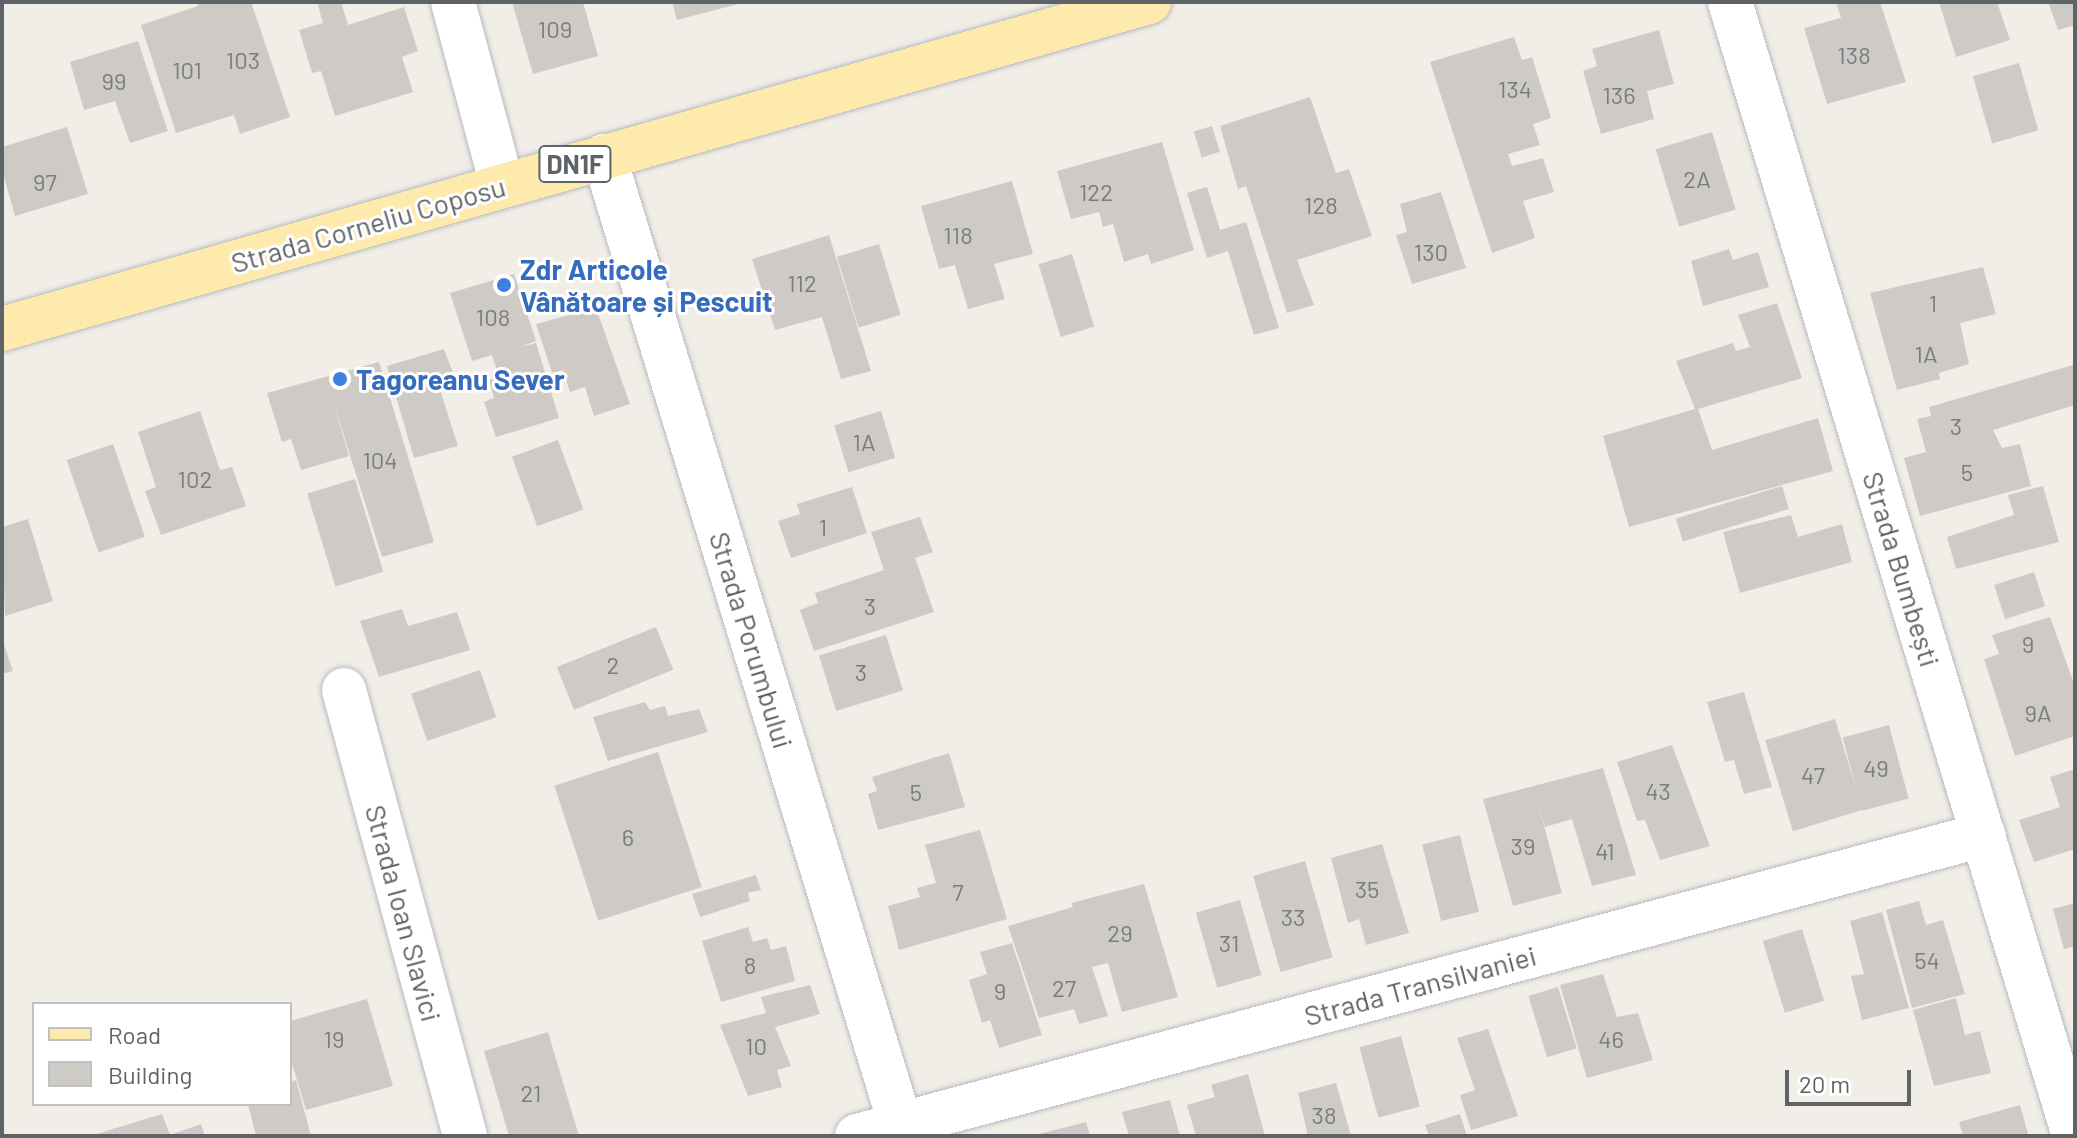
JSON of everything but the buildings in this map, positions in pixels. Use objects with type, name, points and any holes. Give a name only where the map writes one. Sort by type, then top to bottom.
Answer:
[{"type":"main road","name":"Strada Corneliu Coposu","points":[[2,329],[1149,2]]},
{"type":"street","points":[[453,2],[502,185]]},
{"type":"street","name":"Strada Bumbești","points":[[1730,2],[2074,1136]]},
{"type":"street","name":"Strada Porumbului","points":[[604,156],[900,1123]]},
{"type":"street","name":"Strada Ioan Slavici","points":[[344,690],[465,1136]]},
{"type":"street","name":"Strada Transilvaniei","points":[[857,1136],[1983,835]]},
{"type":"place","name":"Zdr Articole Vânătoare și Pescuit","points":[[504,285]]},
{"type":"place","name":"Tagoreanu Sever","points":[[340,379]]}]
